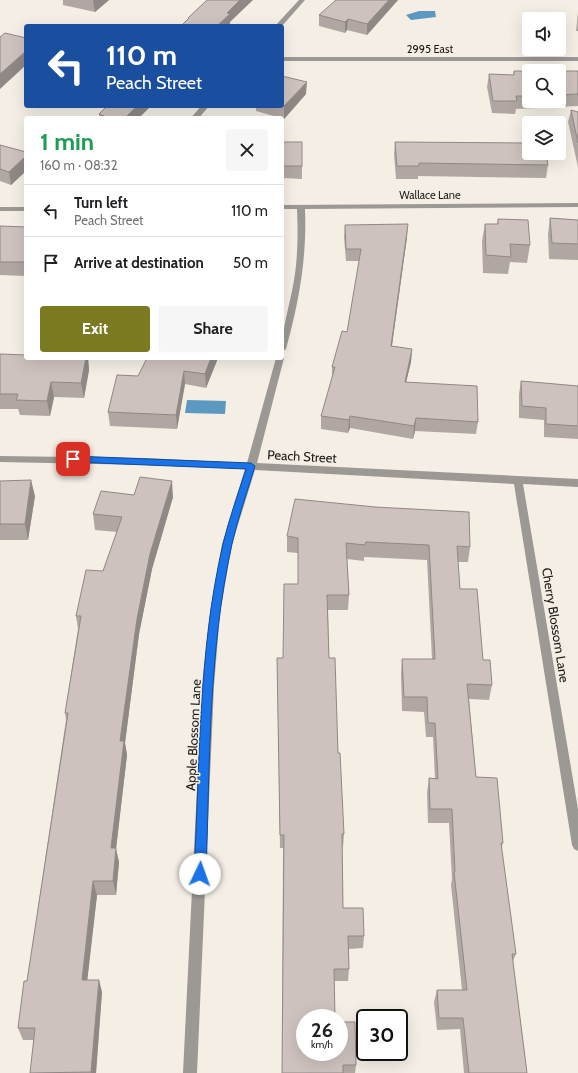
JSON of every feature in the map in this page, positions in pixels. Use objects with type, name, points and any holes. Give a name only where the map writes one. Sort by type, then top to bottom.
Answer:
[{"type":"street","points":[[280,24],[302,0]]},
{"type":"street","name":"2995 East","points":[[284,59],[578,59]]},
{"type":"street","points":[[196,116],[203,108]]},
{"type":"street","name":"Wallace Lane","points":[[284,207],[578,205]]},
{"type":"street","points":[[284,341],[297,291],[302,257],[301,207]]},
{"type":"street","points":[[0,209],[24,209]]},
{"type":"street","name":"Apple Blossom Lane","points":[[190,1073],[208,686],[215,613],[227,544],[251,466],[279,360]]},
{"type":"street","name":"Peach Street","points":[[0,459],[73,459],[251,466],[578,483]]},
{"type":"street","name":"Cherry Blossom Lane","points":[[518,480],[578,845]]},
{"type":"water","points":[[419,11],[435,11],[436,17],[411,20],[406,15]]},
{"type":"water","points":[[187,400],[226,401],[225,414],[185,413]]},
{"type":"building","points":[[207,0],[240,0],[227,13],[230,14],[219,24],[183,24]]},
{"type":"building","points":[[336,0],[389,0],[367,24],[348,19],[345,22],[319,15]]},
{"type":"building","points":[[5,33],[24,38],[24,53],[0,74],[0,37]]},
{"type":"building","points":[[514,71],[522,71],[522,96],[516,96],[517,101],[493,101],[489,74],[514,75]]},
{"type":"building","points":[[566,71],[578,71],[578,94],[566,95]]},
{"type":"building","points":[[284,76],[307,82],[284,106]]},
{"type":"building","points":[[105,108],[135,108],[127,116],[104,116],[99,114]]},
{"type":"building","points":[[571,110],[578,112],[578,143]]},
{"type":"building","points":[[284,142],[302,142],[302,166],[284,166]]},
{"type":"building","points":[[395,142],[522,143],[522,160],[547,160],[548,165],[419,163],[419,166],[397,166]]},
{"type":"building","points":[[0,145],[24,151],[24,158],[9,172],[0,169]]},
{"type":"building","points":[[550,218],[578,220],[578,244],[552,243]]},
{"type":"building","points":[[498,219],[528,220],[530,245],[510,244],[511,257],[486,255],[485,224],[498,224]]},
{"type":"building","points":[[408,224],[391,346],[412,349],[405,382],[477,386],[478,422],[416,418],[414,426],[350,416],[349,420],[321,416],[335,367],[332,367],[342,331],[347,332],[361,249],[346,249],[345,225]]},
{"type":"building","points":[[0,226],[24,227],[24,262],[0,262]]},
{"type":"building","points":[[0,354],[24,355],[24,360],[86,360],[81,383],[51,382],[47,401],[16,400],[18,394],[0,394]]},
{"type":"building","points":[[146,360],[210,360],[205,374],[184,371],[176,415],[108,412],[117,375],[138,376]]},
{"type":"building","points":[[521,381],[578,386],[578,426],[546,424],[546,408],[522,406]]},
{"type":"building","points":[[140,477],[172,481],[150,554],[137,619],[120,741],[124,741],[111,848],[116,848],[113,881],[93,881],[82,980],[99,980],[91,1072],[30,1073],[35,1028],[18,1028],[24,981],[27,981],[68,713],[65,713],[81,616],[76,616],[86,570],[103,571],[122,517],[93,514],[101,491],[134,495]]},
{"type":"building","points":[[31,480],[25,524],[0,524],[0,481]]},
{"type":"building","points":[[295,499],[375,507],[469,512],[470,547],[457,546],[460,589],[477,589],[483,660],[490,660],[492,685],[467,684],[476,777],[497,778],[503,843],[501,843],[516,954],[512,954],[527,1073],[469,1073],[463,1018],[439,1018],[437,990],[467,990],[454,872],[452,809],[430,809],[429,778],[438,779],[435,723],[428,723],[427,697],[404,697],[402,659],[435,659],[429,545],[366,542],[365,545],[346,543],[349,595],[327,595],[329,658],[335,658],[338,753],[340,753],[344,834],[342,834],[343,908],[363,908],[364,936],[348,936],[349,969],[334,969],[335,1009],[296,1009],[296,1061],[348,1061],[348,1022],[355,1022],[356,1065],[343,1065],[343,1073],[282,1073],[284,835],[280,835],[277,658],[283,658],[284,584],[298,584],[298,538],[287,536]]},
{"type":"route","points":[[73,459],[251,466],[227,544],[215,613],[208,686],[200,874]]}]
